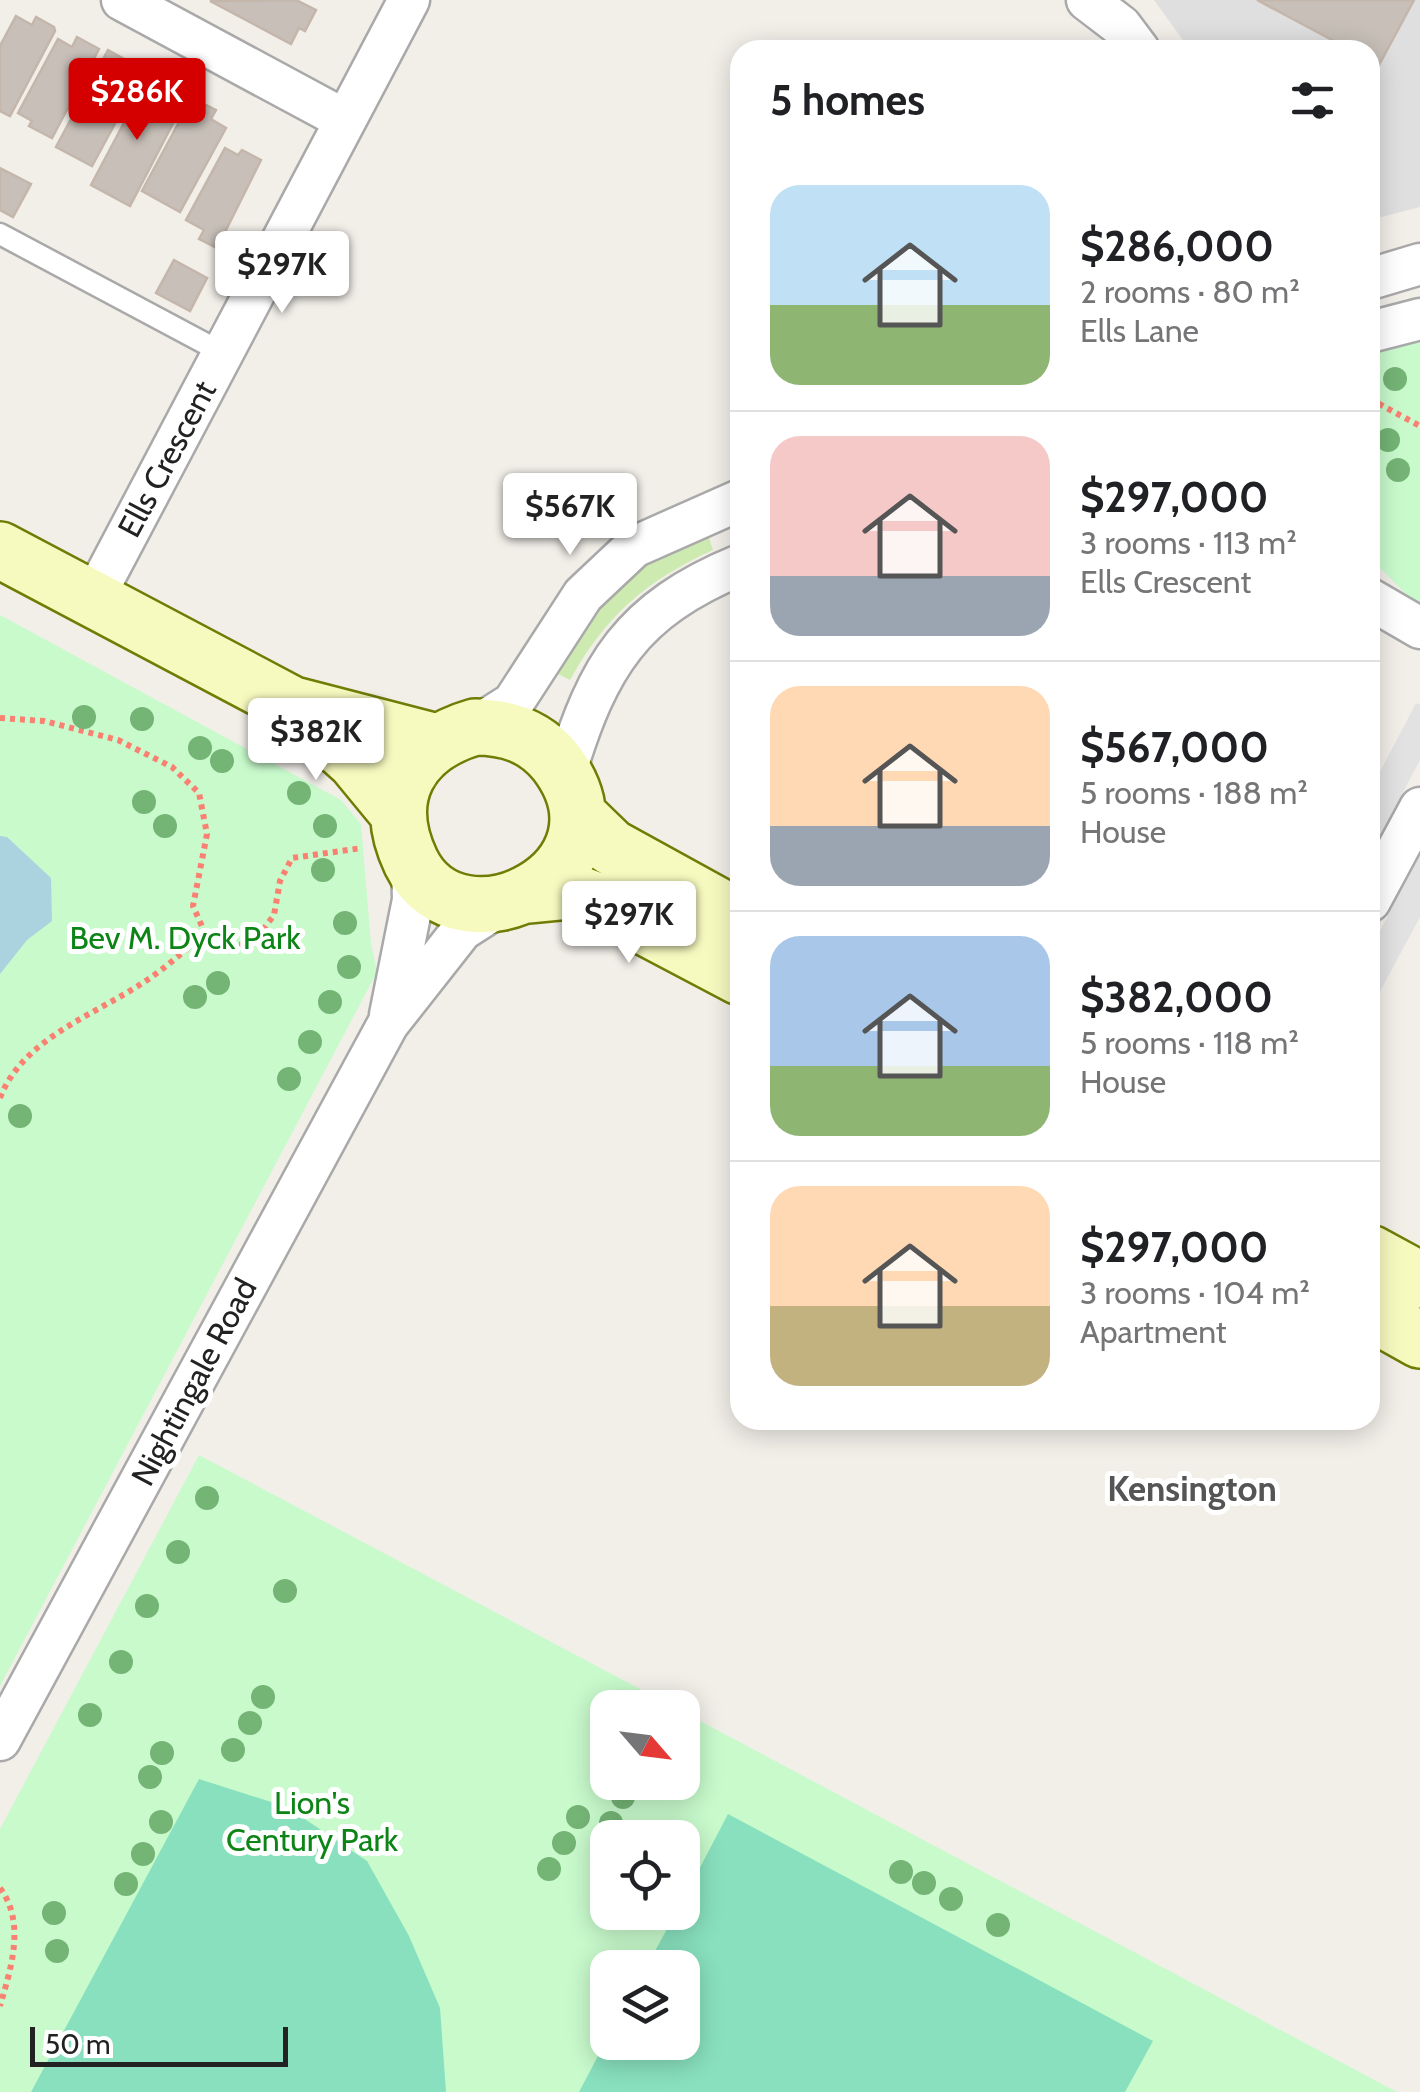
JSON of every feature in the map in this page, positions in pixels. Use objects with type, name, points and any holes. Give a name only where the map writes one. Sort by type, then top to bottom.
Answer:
[{"type":"street","points":[[122,0],[344,120]]},
{"type":"street","name":"Ells Crescent","points":[[94,600],[409,0]]},
{"type":"street","points":[[1087,0],[1121,26],[1132,40]]},
{"type":"street","points":[[1380,275],[1420,264]]},
{"type":"street","points":[[1380,329],[1420,319]]},
{"type":"street","points":[[394,841],[403,786],[414,761],[513,703],[583,595],[634,547],[730,504]]},
{"type":"street","points":[[0,550],[291,704],[355,761],[394,841],[424,881],[446,895],[471,904],[571,891],[730,972]]},
{"type":"street","points":[[517,899],[553,877],[568,856],[572,796],[590,699],[618,652],[646,620],[675,596],[730,571]]},
{"type":"street","points":[[1380,605],[1420,628]]},
{"type":"street","points":[[291,704],[456,735],[500,727],[524,736],[546,750],[572,796],[628,857],[730,913]]},
{"type":"street","points":[[1380,882],[1420,808]]},
{"type":"street","name":"Nightingale Road","points":[[388,1024],[413,900],[394,841]]},
{"type":"street","name":"Nightingale Road","points":[[0,1740],[388,1024],[462,930],[517,899]]},
{"type":"street","points":[[1380,1258],[1420,1280]]},
{"type":"street","points":[[1380,1318],[1420,1340]]},
{"type":"lane","points":[[0,234],[223,354]]},
{"type":"path","points":[[1380,404],[1420,426]]},
{"type":"path","points":[[0,718],[44,721],[118,740],[172,767],[198,793],[207,834],[193,906],[206,933],[222,943],[246,945],[259,935],[274,915],[280,881],[292,858],[394,841]]},
{"type":"path","points":[[0,1098],[5,1085],[31,1055],[62,1029],[144,982],[206,933]]},
{"type":"path","points":[[0,1888],[16,1943],[0,2006]]},
{"type":"shaded area","points":[[1154,0],[1420,0],[1420,207],[1380,217],[1380,40],[1183,40]]},
{"type":"shaded area","points":[[1416,703],[1420,705],[1420,760],[1380,835],[1380,772]]},
{"type":"shaded area","points":[[1420,855],[1420,917],[1380,991],[1380,931]]},
{"type":"green space","points":[[1420,341],[1420,608],[1380,568],[1380,351]]},
{"type":"green space","points":[[707,532],[713,550],[667,574],[630,602],[598,637],[570,680],[552,671],[591,612],[644,564]]},
{"type":"green space","name":"Bev M. Dyck Park","points":[[0,615],[341,800],[361,824],[377,972],[0,1686]]},
{"type":"green space","name":"Lion's Century Park","points":[[199,1455],[642,1690],[590,1690],[590,1800],[700,1800],[700,1721],[1397,2092],[0,2092],[0,1829]]},
{"type":"green space","points":[[199,1779],[287,1807],[367,1861],[409,1936],[440,2008],[446,2092],[31,2092]]},
{"type":"green space","points":[[728,1814],[1153,2041],[1125,2092],[579,2092],[596,2060],[700,2060],[700,1950],[655,1950],[667,1930],[700,1930],[700,1868]]},
{"type":"water","points":[[0,836],[7,837],[51,878],[52,921],[27,940],[0,974]]},
{"type":"building","points":[[296,0],[316,10],[305,31],[299,28],[291,44],[210,1]]},
{"type":"building","points":[[1257,0],[1414,0],[1380,63],[1380,40],[1332,40]]},
{"type":"building","points":[[16,16],[32,25],[36,17],[55,31],[10,116],[0,111],[0,46]]},
{"type":"building","points":[[77,37],[99,49],[52,138],[29,126],[32,121],[18,113],[58,39],[72,47]]},
{"type":"building","points":[[108,50],[126,60],[122,74],[137,83],[92,166],[56,147]]},
{"type":"building","points":[[150,74],[171,86],[164,101],[180,110],[130,206],[91,185]]},
{"type":"building","points":[[192,98],[216,110],[211,119],[226,128],[180,212],[142,191]]},
{"type":"building","points":[[225,148],[238,155],[242,150],[261,160],[217,248],[199,239],[204,230],[186,220]]},
{"type":"building","points":[[0,168],[31,184],[13,217],[0,210]]},
{"type":"building","points":[[174,260],[207,278],[190,311],[156,293]]},
{"type":"district","name":"Kensington","points":[[1192,1489]]}]
